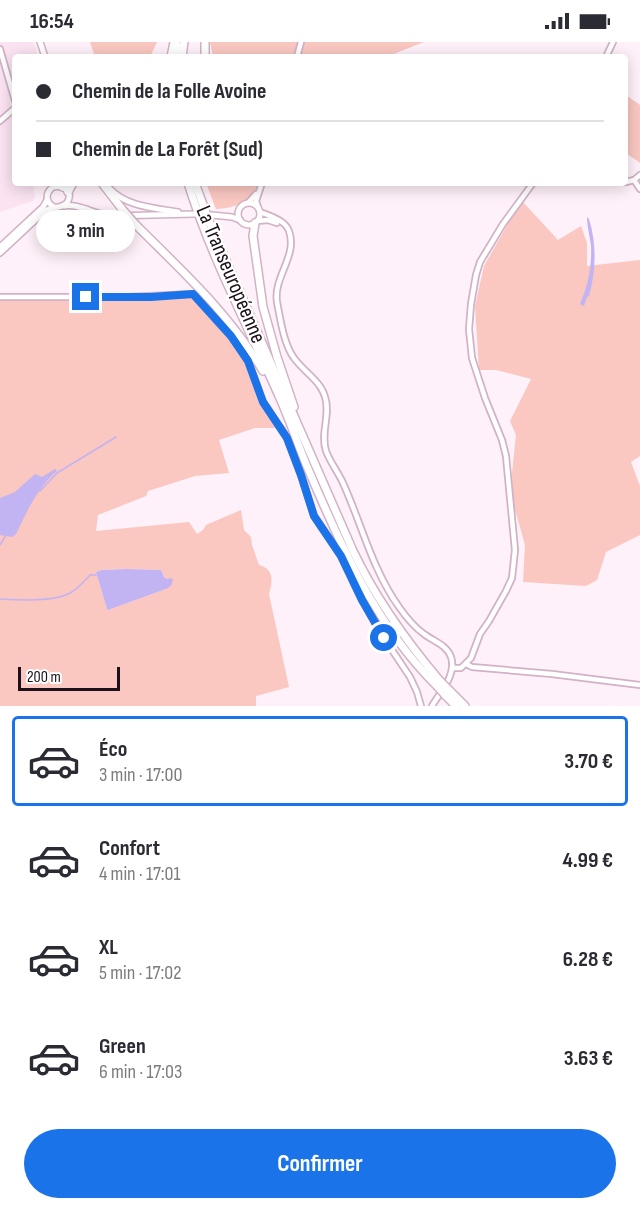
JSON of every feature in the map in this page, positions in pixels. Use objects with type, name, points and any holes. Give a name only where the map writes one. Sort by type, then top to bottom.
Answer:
[{"type":"highway","points":[[106,186],[135,224],[221,310],[253,354],[280,398]]},
{"type":"highway","name":"La Transeuropéenne","points":[[189,186],[201,221],[280,398],[306,464],[365,589],[404,648],[447,693],[465,706]]},
{"type":"highway","name":"La Transeuropéenne","points":[[196,186],[211,226],[363,572],[399,630],[438,684]]},
{"type":"highway","points":[[256,222],[253,236],[263,307],[295,410],[295,420]]},
{"type":"highway","name":"La Transeuropéenne","points":[[447,693],[456,706]]},
{"type":"main road","points":[[0,253],[43,213],[54,207],[71,205],[111,216],[192,214],[128,201],[107,186]]},
{"type":"main road","points":[[60,187],[67,202],[64,206]]},
{"type":"main road","points":[[0,247],[44,207],[51,188],[60,187],[86,210]]},
{"type":"main road","points":[[47,200],[54,207]]},
{"type":"main road","points":[[248,203],[259,210],[259,219],[248,225],[231,217],[215,215],[234,211],[248,203]]},
{"type":"main road","points":[[240,208],[238,214],[240,220]]},
{"type":"street","points":[[0,49],[12,90]]},
{"type":"street","points":[[0,121],[12,111]]},
{"type":"street","points":[[628,182],[640,175]]},
{"type":"street","points":[[634,180],[640,189]]},
{"type":"street","points":[[261,186],[256,201],[259,210],[283,223],[289,230],[291,246],[278,288],[277,300],[287,346],[295,360],[321,387],[325,396],[323,436],[326,449],[387,590],[409,620],[423,634],[446,649],[451,658],[452,668],[449,680],[432,706]]},
{"type":"street","points":[[452,668],[461,668],[471,658],[480,634],[512,578],[515,550],[506,456],[477,375],[469,329],[473,289],[480,262],[531,186]]},
{"type":"street","points":[[248,203],[260,189]]},
{"type":"street","points":[[256,222],[275,221],[282,225],[290,235]]},
{"type":"street","points":[[0,297],[128,297],[193,294],[231,336],[248,361],[263,402],[287,438],[314,516],[341,556],[380,632],[410,677],[421,706]]},
{"type":"street","points":[[466,664],[472,667],[640,685]]},
{"type":"shaded area","points":[[0,42],[34,42],[37,54],[12,54],[12,186],[33,186],[35,196],[33,201],[0,212]]},
{"type":"shaded area","points":[[90,42],[157,42],[151,54],[94,54]]},
{"type":"shaded area","points":[[210,42],[424,42],[394,54],[212,54]]},
{"type":"shaded area","points":[[628,96],[640,105],[640,163],[628,154]]},
{"type":"shaded area","points":[[207,186],[257,186],[242,203],[216,209]]},
{"type":"shaded area","points":[[523,202],[558,240],[581,226],[587,243],[587,266],[640,260],[640,456],[631,462],[640,486],[640,535],[606,552],[597,580],[586,586],[523,582],[525,545],[510,492],[516,435],[510,421],[531,379],[496,370],[479,370],[475,306],[484,266],[518,206]]},
{"type":"shaded area","points":[[587,217],[592,229],[595,258],[589,296],[584,306],[580,304],[589,276],[591,253]]},
{"type":"shaded area","points":[[200,296],[237,340],[265,401],[283,426],[287,428],[255,428],[219,440],[229,473],[195,476],[148,491],[146,496],[98,515],[96,531],[189,522],[197,534],[206,525],[241,510],[244,530],[251,537],[259,565],[267,569],[271,576],[269,594],[289,687],[256,696],[256,706],[0,706],[0,298],[132,299]],"holes":[[[126,569],[161,570],[167,579],[166,589],[107,609],[96,572]]]},
{"type":"shaded area","points":[[55,469],[57,471],[39,492],[16,534],[12,537],[0,535],[0,498],[15,492],[35,474],[42,477]]},
{"type":"shaded area","points":[[126,569],[161,570],[164,577],[173,580],[171,586],[166,589],[108,610],[96,572]]},
{"type":"waterway","points":[[40,491],[57,473],[116,437]]},
{"type":"waterway","points":[[0,545],[6,535]]},
{"type":"waterway","points":[[0,599],[35,600],[61,597],[74,590],[90,575],[96,575]]},
{"type":"route","points":[[86,297],[151,297],[193,294],[231,336],[248,361],[263,402],[287,438],[314,516],[341,556],[362,600],[384,638]]}]
